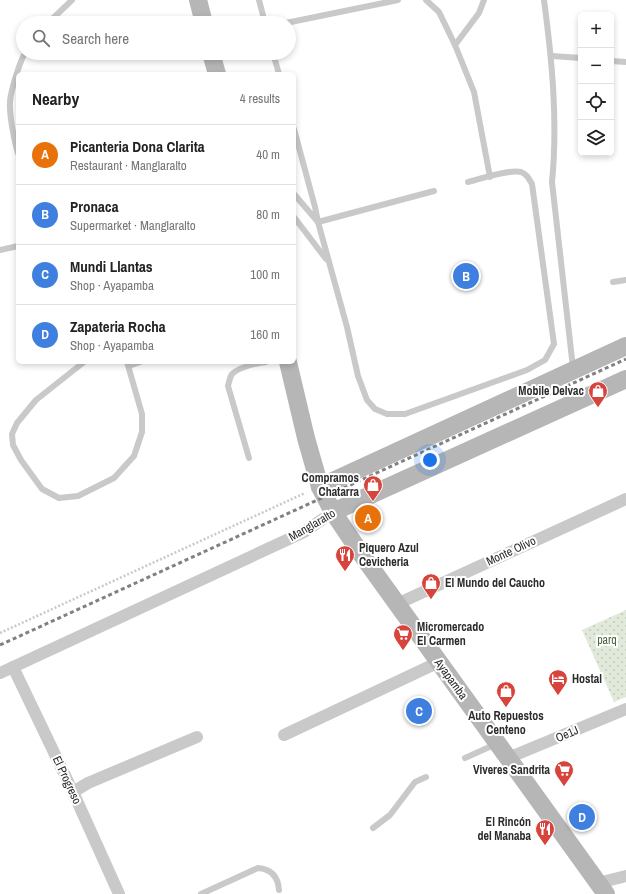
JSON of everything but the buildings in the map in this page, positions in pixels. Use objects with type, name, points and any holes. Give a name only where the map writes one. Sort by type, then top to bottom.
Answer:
[{"type":"main road","points":[[198,0],[202,16]]},
{"type":"main road","points":[[213,60],[216,72]]},
{"type":"main road","points":[[320,487],[626,346]]},
{"type":"main road","name":"Ayapamba","points":[[288,364],[306,438],[320,487],[333,512],[397,604],[602,888]]},
{"type":"main road","name":"Manglaralto","points":[[333,512],[626,379]]},
{"type":"street","name":"Monte Olivo","points":[[397,604],[626,499]]},
{"type":"street","name":"Manglaralto","points":[[0,673],[304,532],[333,512]]},
{"type":"street","points":[[284,735],[439,662]]},
{"type":"street","name":"El Progreso","points":[[13,667],[74,792],[119,894]]},
{"type":"street","name":"Oe1J","points":[[508,758],[626,709]]},
{"type":"street","points":[[74,792],[88,783],[197,737]]},
{"type":"street","points":[[602,888],[626,876]]},
{"type":"lane","points":[[55,16],[72,0]]},
{"type":"lane","points":[[259,0],[263,16]]},
{"type":"lane","points":[[296,21],[398,0]]},
{"type":"lane","points":[[426,0],[438,12],[455,45],[474,92],[490,177]]},
{"type":"lane","points":[[455,45],[479,13],[484,0]]},
{"type":"lane","points":[[544,0],[552,56],[555,154],[552,182],[574,370]]},
{"type":"lane","points":[[552,56],[578,58]]},
{"type":"lane","points":[[17,72],[20,60]]},
{"type":"lane","points":[[275,60],[278,72]]},
{"type":"lane","points":[[614,61],[626,62]]},
{"type":"lane","points":[[16,76],[10,100],[14,142],[16,148]]},
{"type":"lane","points":[[296,136],[347,327],[358,376],[367,400],[375,409],[387,414],[405,414],[526,370],[545,360],[554,344],[532,184],[528,176],[521,172],[507,172],[468,182]]},
{"type":"lane","points":[[318,222],[434,191]]},
{"type":"lane","points":[[296,196],[318,222]]},
{"type":"lane","points":[[296,219],[330,264]]},
{"type":"lane","points":[[0,250],[16,246]]},
{"type":"lane","points":[[613,282],[626,280]]},
{"type":"lane","points":[[81,364],[36,400],[17,423],[12,434],[13,445],[21,460],[42,489],[59,498],[78,496],[114,478],[134,456],[142,432],[142,414],[128,364]]},
{"type":"lane","points":[[249,458],[228,386],[233,372],[254,364]]},
{"type":"lane","points":[[465,758],[497,743]]},
{"type":"lane","points":[[373,828],[390,815],[415,782],[426,777]]},
{"type":"lane","points":[[201,894],[258,868],[264,868],[274,874],[277,878],[279,890]]},
{"type":"path","points":[[0,633],[320,487]]},
{"type":"green space","name":"parq","points":[[626,610],[626,697],[614,702],[582,630]]},
{"type":"railway","points":[[0,645],[626,359]]},
{"type":"place","name":"Pronaca","points":[[466,276]]},
{"type":"place","name":"Mobile Delvac","points":[[598,408]]},
{"type":"place","name":"Compramos Chatarra","points":[[373,502]]},
{"type":"place","name":"Picanteria Dona Clarita","points":[[368,518]]},
{"type":"place","name":"Piquero Azul Cevicheria","points":[[345,572]]},
{"type":"place","name":"El Mundo del Caucho","points":[[431,600]]},
{"type":"place","name":"Micromercado El Carmen","points":[[403,651]]},
{"type":"place","name":"Hostal","points":[[558,696]]},
{"type":"place","name":"Auto Repuestos Centeno","points":[[506,708]]},
{"type":"place","name":"Mundi Llantas","points":[[419,711]]},
{"type":"place","name":"Viveres Sandrita","points":[[564,787]]},
{"type":"place","name":"Zapateria Rocha","points":[[582,817]]},
{"type":"place","name":"El Rincón del Manaba","points":[[545,846]]}]
